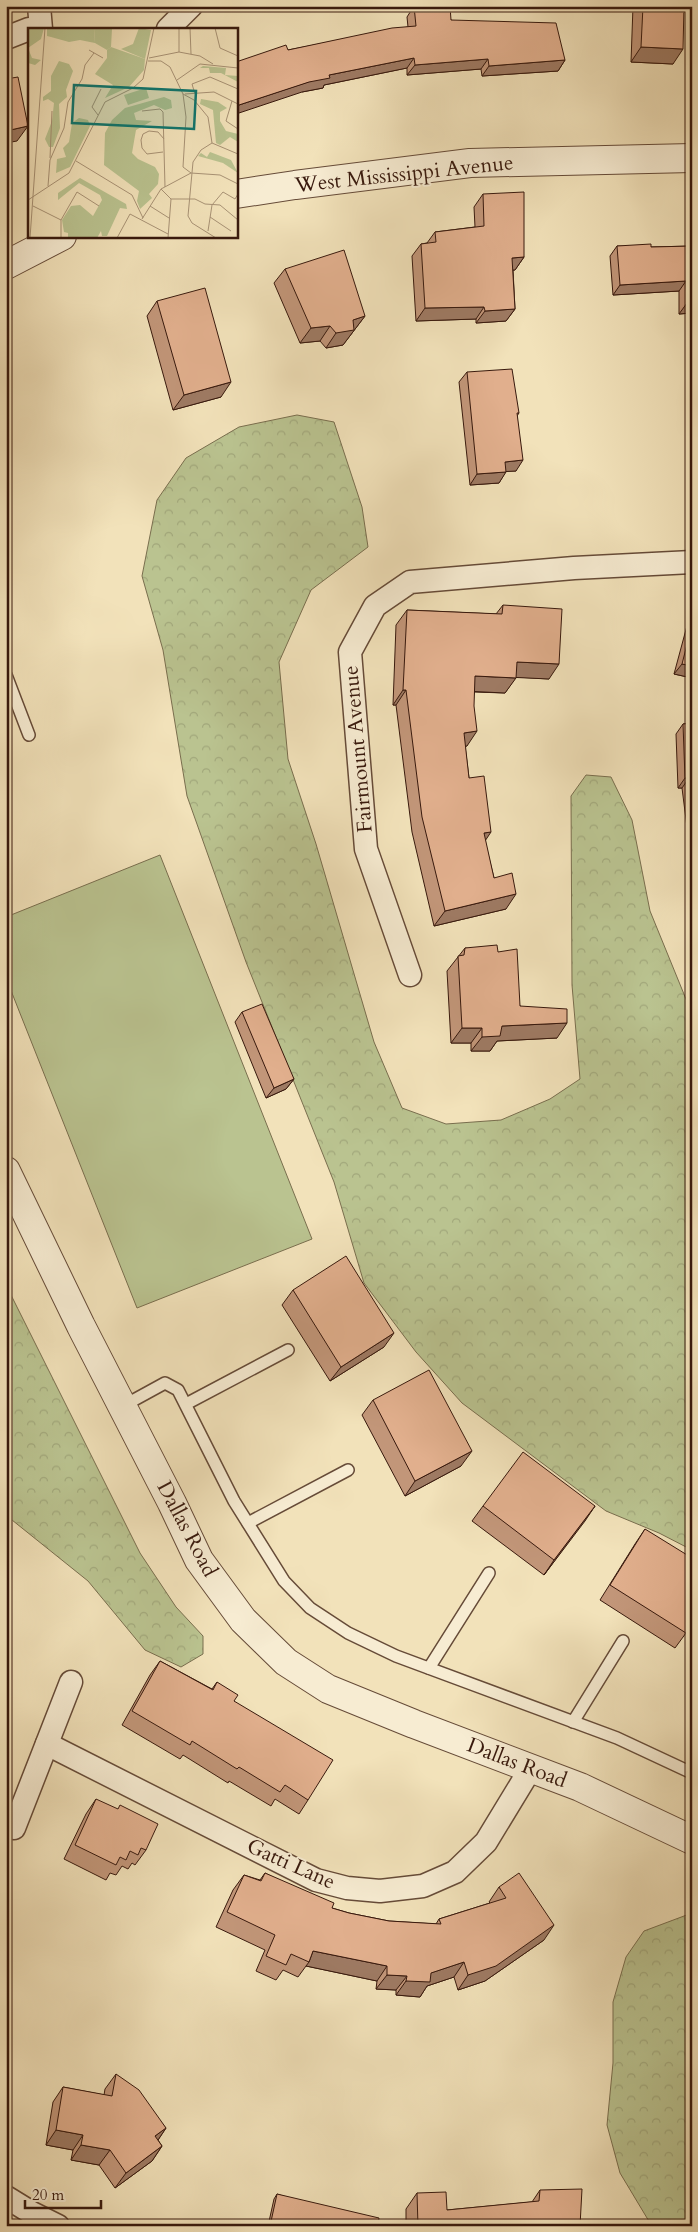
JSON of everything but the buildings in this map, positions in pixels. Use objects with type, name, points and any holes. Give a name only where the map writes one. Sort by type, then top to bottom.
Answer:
[{"type":"street","points":[[169,28],[191,6]]},
{"type":"street","points":[[6,38],[36,23]]},
{"type":"street","name":"West Mississippi Avenue","points":[[238,194],[470,163],[692,158]]},
{"type":"street","points":[[6,265],[57,238]]},
{"type":"street","name":"Fairmount Avenue","points":[[410,975],[366,849],[350,652],[374,606],[410,582],[574,568],[692,562]]},
{"type":"street","name":"Dallas Road","points":[[6,1171],[199,1560],[242,1620],[286,1662],[328,1689],[580,1787],[692,1840]]},
{"type":"street","points":[[14,1828],[71,1682]]},
{"type":"street","name":"Gatti Lane","points":[[47,1744],[316,1880],[348,1888],[380,1891],[423,1886],[454,1872],[486,1842],[532,1768]]},
{"type":"street","points":[[6,2197],[58,2226]]},
{"type":"lane","points":[[6,675],[29,735]]},
{"type":"lane","points":[[186,1404],[288,1350]]},
{"type":"lane","points":[[122,1406],[165,1384],[178,1390],[234,1501],[284,1581],[310,1608],[348,1633],[396,1656],[617,1738],[692,1773]]},
{"type":"lane","points":[[248,1523],[348,1470]]},
{"type":"lane","points":[[429,1668],[489,1574]]},
{"type":"lane","points":[[573,1722],[623,1641]]},
{"type":"green space","points":[[297,415],[334,422],[362,507],[368,547],[311,590],[279,662],[288,759],[316,844],[374,1042],[402,1108],[446,1124],[501,1120],[550,1099],[580,1079],[572,985],[571,796],[586,775],[611,777],[632,820],[650,911],[688,1004],[692,1007],[692,1550],[659,1533],[606,1511],[462,1403],[416,1352],[364,1283],[334,1182],[246,962],[187,796],[163,650],[142,576],[157,500],[186,458],[239,427]]},
{"type":"green space","points":[[160,855],[312,1239],[137,1308],[6,978],[6,917]]},
{"type":"green space","points":[[6,1285],[140,1553],[176,1607],[203,1636],[203,1654],[181,1667],[145,1650],[88,1581],[12,1520],[6,1520]]},
{"type":"green space","points":[[692,1913],[692,2226],[656,2226],[650,2223],[620,2173],[607,2125],[613,2063],[613,2002],[626,1957],[644,1931]]}]
